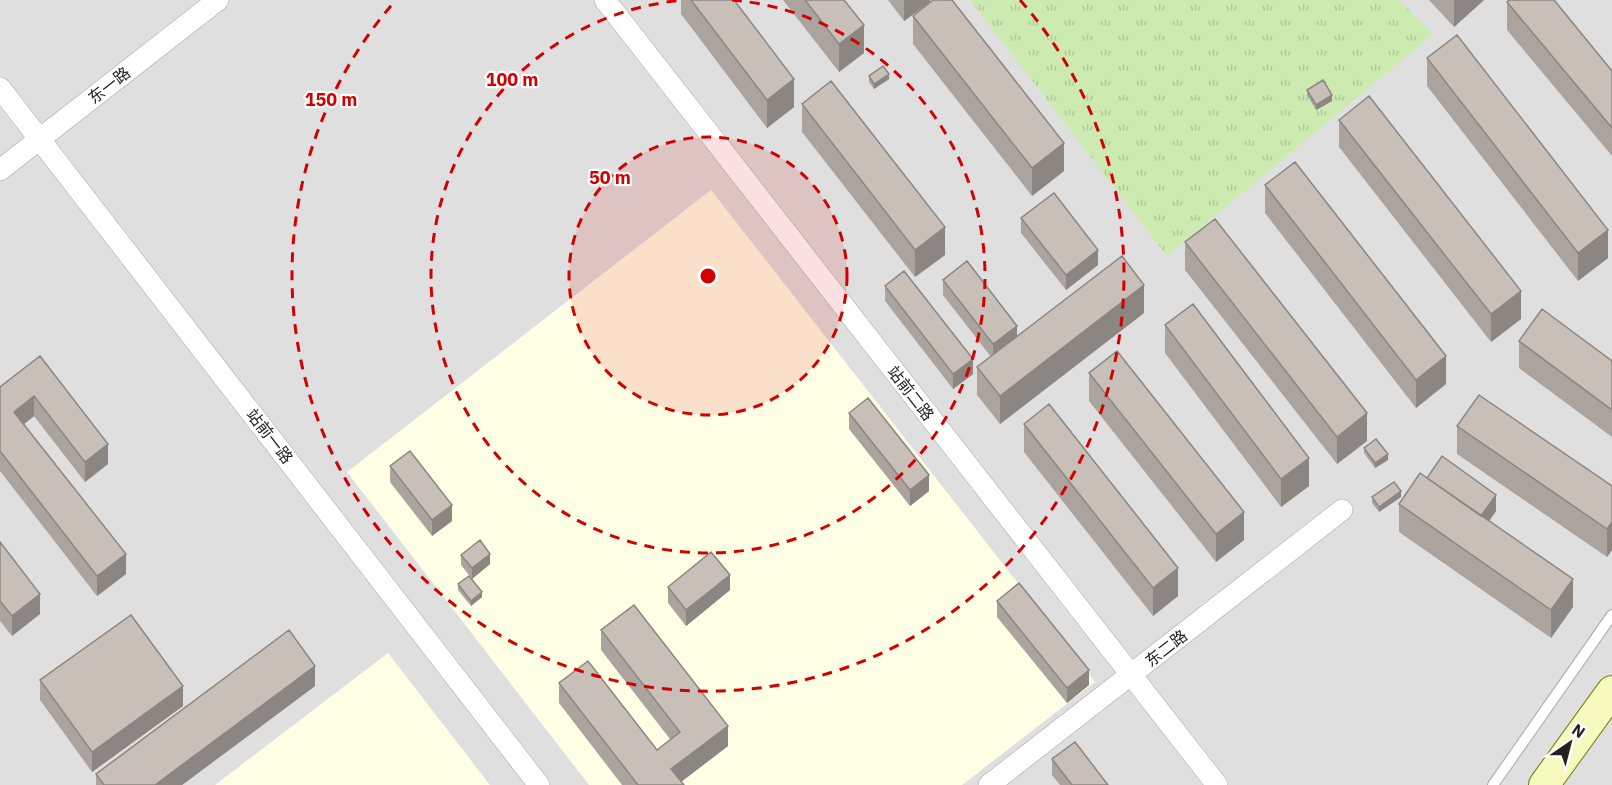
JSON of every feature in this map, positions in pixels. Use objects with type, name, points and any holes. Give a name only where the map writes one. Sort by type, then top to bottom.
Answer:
[{"type":"street","name":"东一路","points":[[0,170],[218,0]]},
{"type":"street","name":"站前二路","points":[[605,0],[1217,785]]},
{"type":"street","name":"站前一路","points":[[0,88],[539,785]]},
{"type":"street","name":"东二路","points":[[989,785],[1342,510]]},
{"type":"street","points":[[1544,785],[1612,691]]},
{"type":"lane","points":[[1492,785],[1612,615]]},
{"type":"shaded area","points":[[0,0],[1612,0],[1612,785],[0,785]]},
{"type":"shaded area","points":[[711,190],[1095,682],[962,785],[589,785],[347,472]]},
{"type":"shaded area","points":[[388,653],[490,785],[215,785]]},
{"type":"green space","points":[[970,0],[1399,0],[1433,34],[1167,256]]},
{"type":"building","points":[[691,0],[734,0],[794,79],[767,100]]},
{"type":"building","points":[[805,0],[844,0],[864,25],[839,44]]},
{"type":"building","points":[[933,0],[952,0],[1064,143],[1032,168],[913,16]]},
{"type":"building","points":[[1509,0],[1554,0],[1612,71],[1612,128],[1507,2]]},
{"type":"building","points":[[1457,35],[1608,230],[1578,253],[1427,58]]},
{"type":"building","points":[[883,66],[889,74],[874,84],[869,76]]},
{"type":"building","points":[[1323,80],[1332,95],[1316,105],[1307,90]]},
{"type":"building","points":[[831,81],[945,227],[915,250],[802,104]]},
{"type":"building","points":[[1369,96],[1521,291],[1491,314],[1339,120]]},
{"type":"building","points":[[1295,162],[1446,356],[1416,380],[1265,185]]},
{"type":"building","points":[[1054,193],[1098,250],[1066,275],[1021,218]]},
{"type":"building","points":[[1215,219],[1367,413],[1337,437],[1185,242]]},
{"type":"building","points":[[1122,256],[1144,285],[1000,396],[977,367]]},
{"type":"building","points":[[967,261],[1017,326],[993,344],[943,280]]},
{"type":"building","points":[[904,271],[973,359],[953,374],[885,286]]},
{"type":"building","points":[[1193,304],[1309,458],[1281,479],[1165,325]]},
{"type":"building","points":[[1542,309],[1612,361],[1612,410],[1519,341]]},
{"type":"building","points":[[1117,351],[1244,512],[1216,534],[1089,373]]},
{"type":"building","points":[[40,356],[108,444],[85,462],[34,396],[14,412],[126,554],[97,576],[0,451],[0,387]]},
{"type":"building","points":[[1479,395],[1612,486],[1612,522],[1607,529],[1457,426]]},
{"type":"building","points":[[868,398],[929,475],[910,490],[849,413]]},
{"type":"building","points":[[1049,404],[1178,568],[1153,588],[1024,424]]},
{"type":"building","points":[[1376,439],[1388,454],[1375,463],[1364,448]]},
{"type":"building","points":[[410,451],[452,505],[432,520],[390,466]]},
{"type":"building","points":[[1442,456],[1496,495],[1481,516],[1427,478]]},
{"type":"building","points":[[1420,473],[1573,579],[1551,610],[1399,504]]},
{"type":"building","points":[[1394,482],[1401,491],[1379,507],[1372,497]]},
{"type":"building","points":[[480,540],[490,554],[472,568],[461,555]]},
{"type":"building","points":[[0,542],[40,594],[12,616],[0,601]]},
{"type":"building","points":[[711,552],[730,575],[686,610],[668,587]]},
{"type":"building","points":[[469,576],[482,592],[471,601],[458,584]]},
{"type":"building","points":[[1019,583],[1089,670],[1067,688],[997,601]]},
{"type":"building","points":[[634,605],[728,726],[671,769],[684,785],[638,785],[559,683],[588,661],[657,750],[680,732],[601,630]]},
{"type":"building","points":[[131,615],[183,686],[92,752],[40,680]]},
{"type":"building","points":[[289,630],[315,666],[155,785],[104,785],[96,774]]},
{"type":"building","points":[[1075,742],[1108,785],[1072,785],[1052,759]]}]
